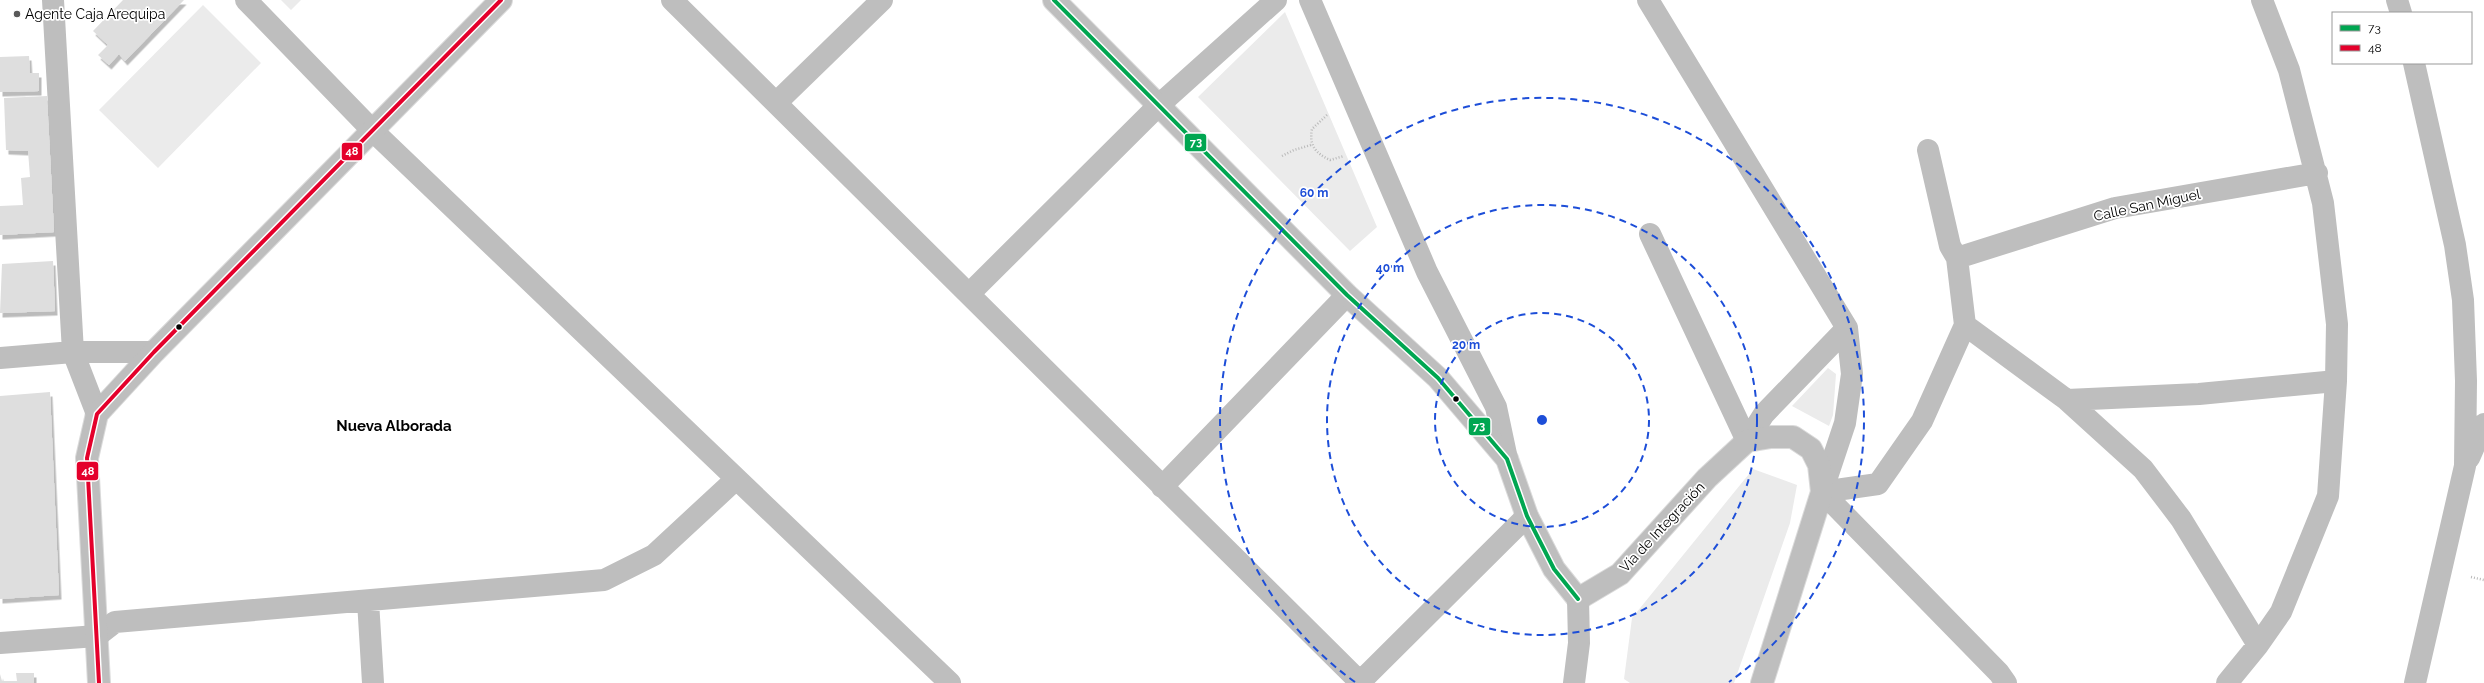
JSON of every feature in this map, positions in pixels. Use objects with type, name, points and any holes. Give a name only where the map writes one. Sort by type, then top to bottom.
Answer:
[{"type":"street","points":[[53,0],[73,352],[97,414]]},
{"type":"street","points":[[246,0],[373,131],[735,480],[949,683]]},
{"type":"street","points":[[99,683],[87,458],[97,414],[154,352],[501,0]]},
{"type":"street","points":[[672,0],[1360,683],[1527,516]]},
{"type":"street","points":[[776,102],[882,0]]},
{"type":"street","points":[[1054,0],[1347,294],[1438,378],[1507,459]]},
{"type":"street","points":[[969,294],[1159,105],[1276,0]]},
{"type":"street","points":[[1310,0],[1427,272],[1496,407],[1507,459],[1527,516],[1554,569],[1578,599],[1580,643],[1574,683]]},
{"type":"street","points":[[1648,0],[1847,328],[1852,374],[1845,423],[1762,683]]},
{"type":"street","points":[[2227,683],[2258,645],[2281,612],[2328,496],[2336,381],[2337,324],[2323,203],[2317,173],[2289,70],[2262,0]]},
{"type":"street","points":[[2397,0],[2401,12]]},
{"type":"street","points":[[2414,64],[2455,245],[2463,300],[2466,381],[2465,466]]},
{"type":"street","points":[[1822,492],[1878,484],[1922,421],[1965,325],[1957,258],[1950,246],[1928,150]]},
{"type":"street","name":"Calle San Miguel","points":[[1957,258],[2115,208],[2317,173]]},
{"type":"street","points":[[1650,234],[1747,441],[1771,437],[1793,436],[1811,449],[1819,465],[1822,492],[1999,673],[2006,683]]},
{"type":"street","points":[[1162,486],[1347,294]]},
{"type":"street","points":[[1965,325],[2067,400],[2143,469],[2181,519],[2258,645]]},
{"type":"street","name":"Vía de Integración","points":[[1578,599],[1620,574],[1707,478],[1747,441],[1764,414],[1847,328]]},
{"type":"street","points":[[0,358],[73,352],[154,352]]},
{"type":"street","points":[[2067,400],[2199,394],[2336,381]]},
{"type":"street","points":[[2415,683],[2465,466],[2484,424]]},
{"type":"street","points":[[0,643],[97,636],[115,622],[604,580],[654,555],[735,480]]},
{"type":"street","points":[[368,601],[373,683]]},
{"type":"path","points":[[1326,115],[1312,129],[1312,145],[1318,154],[1330,160],[1344,156]]},
{"type":"path","points":[[1282,156],[1294,150],[1312,145]]},
{"type":"shaded area","points":[[281,0],[301,0],[291,10]]},
{"type":"shaded area","points":[[203,5],[261,63],[158,168],[99,110]]},
{"type":"shaded area","points":[[1285,12],[1377,227],[1350,251],[1198,97]]},
{"type":"shaded area","points":[[1828,368],[1836,374],[1833,415],[1829,426],[1792,406]]},
{"type":"shaded area","points":[[1753,469],[1797,485],[1790,523],[1734,683],[1630,683],[1624,679],[1632,618]]},
{"type":"building","points":[[123,0],[184,0],[125,61],[119,54],[109,65],[98,55],[108,45],[93,31]]},
{"type":"building","points":[[29,56],[30,73],[39,73],[39,91],[0,92],[0,57]]},
{"type":"building","points":[[47,96],[54,232],[0,235],[0,206],[23,205],[21,178],[30,177],[28,151],[6,150],[4,98]]},
{"type":"building","points":[[53,261],[55,311],[0,313],[2,264]]},
{"type":"building","points":[[50,392],[59,595],[0,599],[0,396]]},
{"type":"building","points":[[16,673],[34,673],[34,683],[0,683],[0,674],[2,681],[17,681]]},
{"type":"transit line","name":"48","points":[[99,683],[87,458],[97,414],[154,352],[501,0]]},
{"type":"transit line","name":"73","points":[[1054,0],[1347,295],[1438,378],[1507,459],[1527,516],[1554,569],[1578,599]]},
{"type":"place","name":"Agente Caja Arequipa","points":[[17,14]]},
{"type":"district","name":"Nueva Alborada","points":[[394,426]]}]
